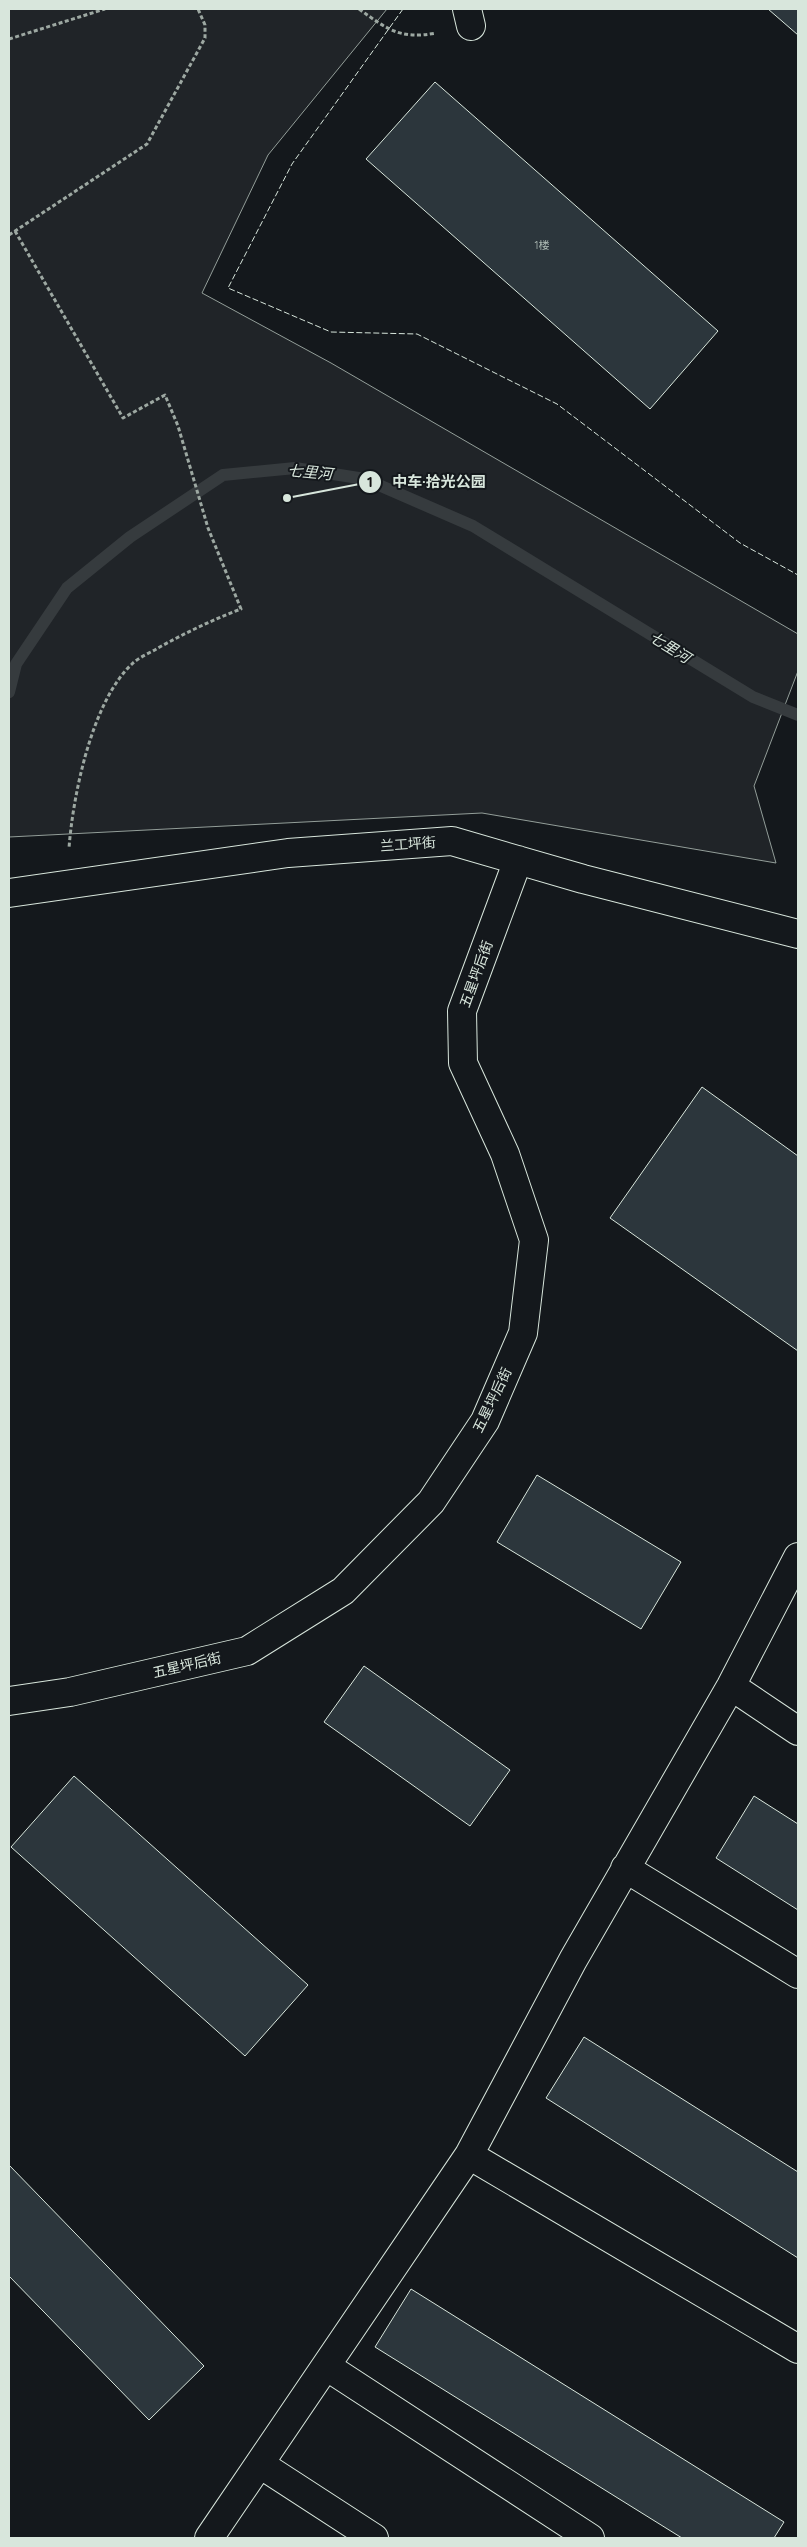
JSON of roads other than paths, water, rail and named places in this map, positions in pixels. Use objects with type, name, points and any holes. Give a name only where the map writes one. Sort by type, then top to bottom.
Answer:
[{"type":"street","name":"兰工坪街","points":[[9,893],[288,854],[452,841],[583,879],[798,934]]},
{"type":"street","name":"五星坪后街","points":[[9,1700],[70,1692],[247,1651],[343,1591],[431,1502],[486,1421],[523,1333],[534,1240],[505,1154],[463,1063],[462,1011],[518,860]]},
{"type":"street","points":[[209,2538],[469,2156],[573,1960],[731,1686],[798,1556]]},
{"type":"street","points":[[731,1686],[798,1730]]},
{"type":"street","points":[[625,1868],[798,1974]]},
{"type":"street","points":[[469,2156],[798,2349]]},
{"type":"street","points":[[326,2366],[590,2538]]},
{"type":"street","points":[[260,2464],[374,2538]]},
{"type":"waterway","name":"七里河","points":[[9,692],[16,664],[67,588],[130,537],[223,475],[295,468],[365,479],[473,526],[753,697],[798,715]]},
{"type":"place","name":"中车·拾光公园","points":[[287,498]]}]
